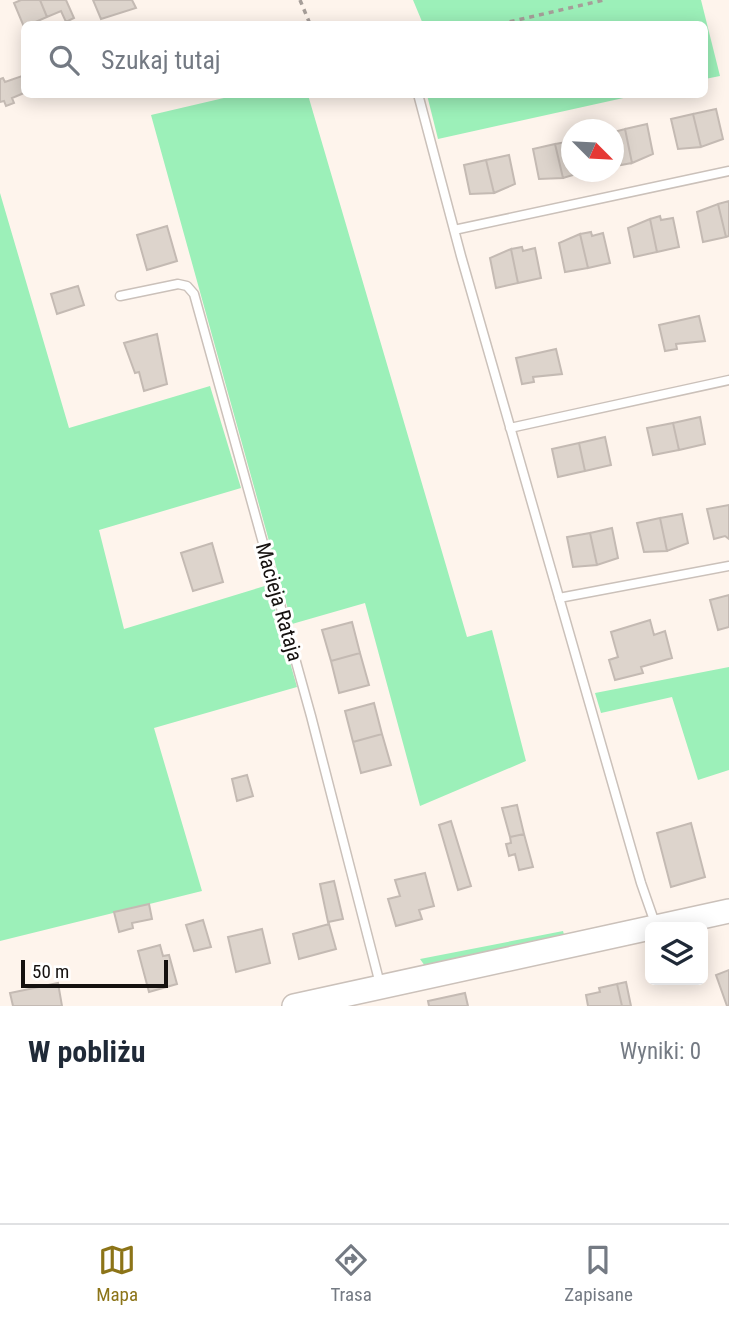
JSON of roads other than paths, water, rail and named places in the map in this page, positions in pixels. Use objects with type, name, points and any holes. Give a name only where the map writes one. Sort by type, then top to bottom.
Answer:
[{"type":"street","points":[[679,922],[729,911]]},
{"type":"street","points":[[294,1006],[645,929]]},
{"type":"lane","points":[[419,98],[510,428],[654,922]]},
{"type":"lane","points":[[454,230],[729,171]]},
{"type":"lane","name":"Macieja Rataja","points":[[120,296],[178,284],[187,286],[194,294],[311,716],[380,987]]},
{"type":"lane","points":[[510,428],[729,380]]},
{"type":"lane","points":[[559,598],[729,566]]}]
